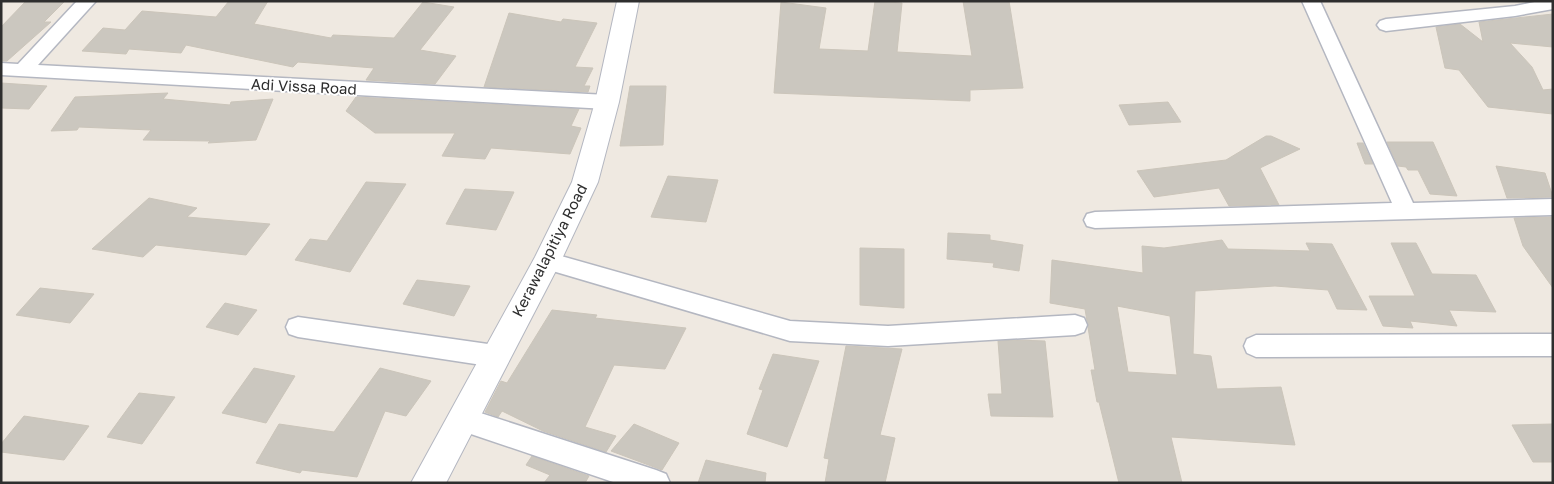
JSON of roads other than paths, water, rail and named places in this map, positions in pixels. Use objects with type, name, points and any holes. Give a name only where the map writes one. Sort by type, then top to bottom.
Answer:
[{"type":"street","points":[[23,70],[87,1]]},
{"type":"street","name":"Kerawalapitiya Road","points":[[428,483],[547,261],[585,182],[607,102],[628,1]]},
{"type":"street","points":[[1311,1],[1406,210]]},
{"type":"street","points":[[1386,25],[1515,12],[1553,4]]},
{"type":"street","name":"Adi Vissa Road","points":[[1,69],[607,102]]},
{"type":"street","points":[[1095,220],[1553,207]]},
{"type":"street","points":[[547,261],[790,331],[888,336],[1075,325]]},
{"type":"street","points":[[298,327],[495,356]]},
{"type":"street","points":[[1256,346],[1553,346]]},
{"type":"street","points":[[462,419],[656,483]]}]
